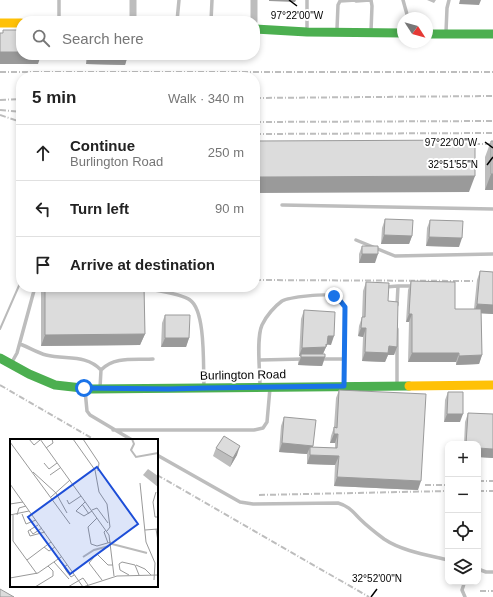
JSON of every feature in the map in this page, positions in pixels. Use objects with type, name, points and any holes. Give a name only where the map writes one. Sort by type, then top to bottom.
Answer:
[{"type":"street","points":[[133,0],[133,16]]},
{"type":"street","points":[[254,0],[254,16]]},
{"type":"street","points":[[0,23],[16,23]]},
{"type":"street","points":[[260,30],[397,33]]},
{"type":"street","points":[[433,34],[493,34]]},
{"type":"street","name":"Burlington Road","points":[[0,358],[29,374],[55,385],[100,389],[493,385]]},
{"type":"lane","points":[[59,0],[60,16]]},
{"type":"lane","points":[[177,16],[179,0]]},
{"type":"lane","points":[[211,16],[212,0]]},
{"type":"lane","points":[[307,0],[307,32]]},
{"type":"lane","points":[[336,32],[338,5],[340,1],[371,0],[371,33]]},
{"type":"lane","points":[[403,0],[406,12]]},
{"type":"lane","points":[[446,34],[446,8],[449,0]]},
{"type":"lane","points":[[282,205],[493,208]]},
{"type":"lane","points":[[356,240],[395,256],[493,254]]},
{"type":"lane","points":[[397,309],[398,286]]},
{"type":"lane","points":[[382,287],[421,286]]},
{"type":"lane","points":[[11,364],[18,353],[34,292]]},
{"type":"lane","points":[[161,292],[190,300],[198,310],[201,321],[204,388]]},
{"type":"lane","points":[[113,430],[254,430],[263,428],[267,422],[265,387],[260,360],[259,335],[262,325],[274,309],[282,301],[290,298],[330,295],[338,298],[345,307],[344,386]]},
{"type":"lane","points":[[397,324],[397,386]]},
{"type":"lane","points":[[20,344],[46,355],[85,360],[101,370]]},
{"type":"lane","points":[[314,359],[344,358]]},
{"type":"lane","points":[[100,389],[101,370],[107,364],[115,360],[153,359]]},
{"type":"lane","points":[[260,360],[306,359]]},
{"type":"lane","points":[[84,388],[87,411],[90,415],[130,439]]},
{"type":"lane","points":[[158,455],[240,502],[253,504],[338,503],[345,505],[352,510],[360,520],[385,540],[407,550],[445,559]]},
{"type":"lane","points":[[481,570],[493,572]]},
{"type":"lane","points":[[464,585],[462,590],[465,597]]},
{"type":"building","points":[[3,30],[16,30],[16,52],[0,52],[0,33],[3,33]]},
{"type":"building","points":[[475,140],[475,176],[260,177],[260,141]]},
{"type":"building","points":[[491,141],[493,141],[493,174],[491,174]]},
{"type":"building","points":[[385,219],[413,220],[412,236],[384,235]]},
{"type":"building","points":[[430,220],[463,221],[462,238],[429,237]]},
{"type":"building","points":[[362,246],[378,246],[378,254],[362,254]]},
{"type":"building","points":[[480,271],[493,272],[493,305],[477,304]]},
{"type":"building","points":[[411,281],[455,282],[455,309],[481,309],[482,355],[459,356],[459,353],[412,353],[412,314],[409,314]]},
{"type":"building","points":[[366,282],[389,283],[388,301],[398,302],[397,347],[389,346],[388,353],[365,352],[366,328],[361,328],[362,317],[365,317]]},
{"type":"building","points":[[45,292],[144,292],[145,334],[45,335]]},
{"type":"building","points":[[304,310],[335,312],[334,336],[328,336],[326,347],[302,348]]},
{"type":"building","points":[[165,315],[190,315],[189,338],[165,338]]},
{"type":"building","points":[[301,354],[325,354],[325,357],[301,357]]},
{"type":"building","points":[[339,390],[426,394],[421,481],[337,477],[339,456],[310,455],[310,447],[337,448],[338,434],[334,434],[334,427],[337,428]]},
{"type":"building","points":[[448,392],[463,392],[463,414],[447,414]]},
{"type":"building","points":[[468,413],[493,414],[493,449],[481,448],[481,441],[466,441]]},
{"type":"building","points":[[284,417],[316,420],[313,446],[282,443]]},
{"type":"building","points":[[224,436],[240,446],[233,458],[216,448]]},
{"type":"building","points":[[0,589],[14,597],[0,597]]},
{"type":"waterway","points":[[0,329],[16,292]]},
{"type":"railway","points":[[0,72],[493,72]]},
{"type":"railway","points":[[260,98],[493,96]]},
{"type":"railway","points":[[0,100],[16,99]]},
{"type":"railway","points":[[0,110],[16,112]]},
{"type":"railway","points":[[0,115],[16,120]]},
{"type":"railway","points":[[260,122],[493,121]]},
{"type":"railway","points":[[260,134],[493,133]]},
{"type":"railway","points":[[463,144],[493,144]]},
{"type":"railway","points":[[260,280],[473,281]]},
{"type":"railway","points":[[0,385],[93,439]]},
{"type":"railway","points":[[158,476],[369,597]]},
{"type":"railway","points":[[481,481],[493,481]]},
{"type":"railway","points":[[425,485],[445,485]]},
{"type":"railway","points":[[259,495],[445,491]]},
{"type":"railway","points":[[481,491],[493,491]]},
{"type":"railway","points":[[480,591],[493,591]]},
{"type":"traffic: fast","points":[[260,29],[307,32],[397,33]]},
{"type":"traffic: fast","points":[[433,34],[493,34]]},
{"type":"traffic: fast","points":[[0,358],[29,374],[55,385],[91,389],[409,386]]},
{"type":"traffic: slow","points":[[0,23],[16,23]]},
{"type":"traffic: slow","points":[[409,386],[493,385]]},
{"type":"route","points":[[84,388],[168,389],[344,386],[345,307],[338,298],[334,296]]}]
